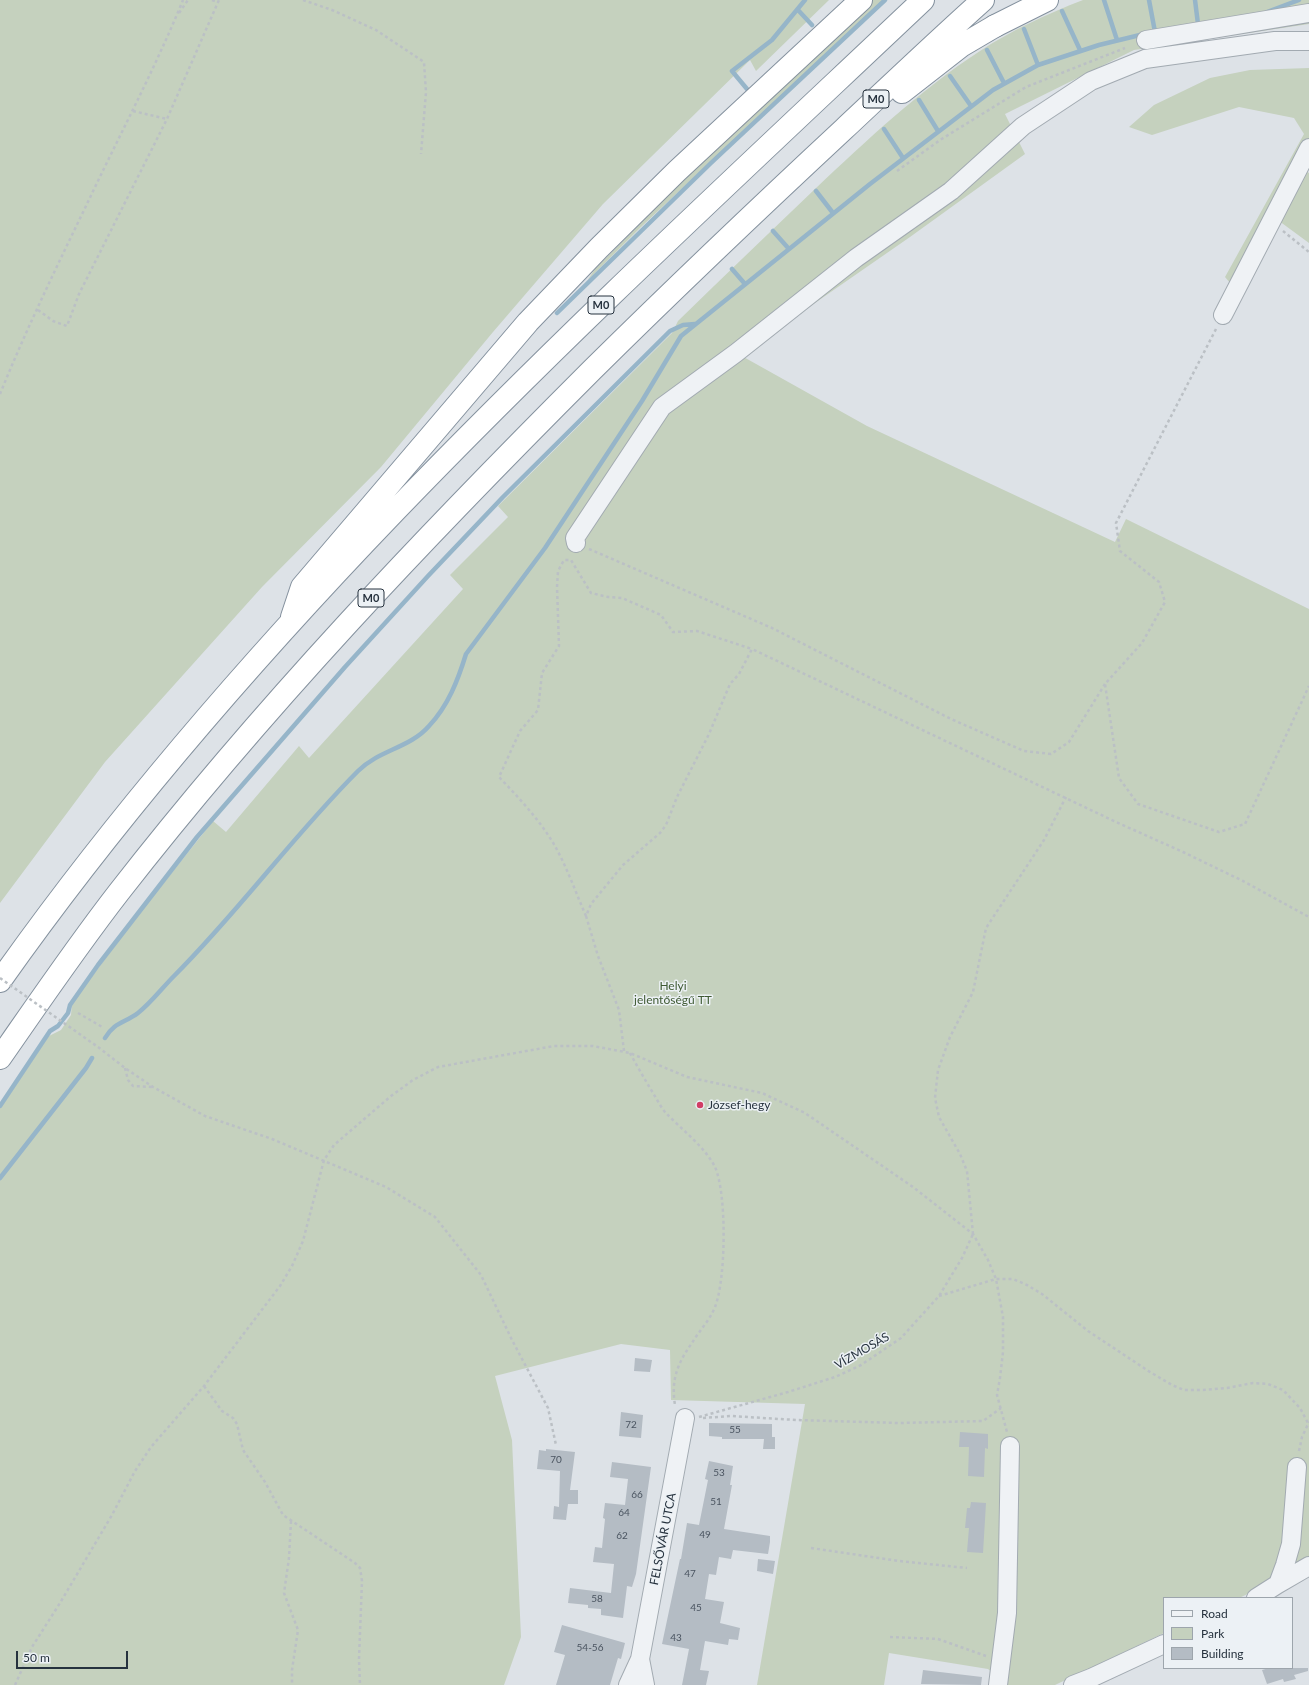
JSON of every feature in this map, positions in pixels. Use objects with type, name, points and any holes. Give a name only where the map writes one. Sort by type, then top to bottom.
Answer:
[{"type":"highway","points":[[291,622],[302,587],[528,322],[599,248],[677,171],[850,8],[861,0]]},
{"type":"highway","name":"M0","points":[[0,981],[88,862],[135,802],[193,733],[291,622],[437,468],[584,321],[923,0]]},
{"type":"highway","name":"M0","points":[[0,1058],[63,967],[117,894],[170,828],[339,632],[491,471],[669,294],[983,0]]},
{"type":"highway","points":[[790,180],[960,46],[995,26],[1047,0]]},
{"type":"street","points":[[1146,40],[1309,13]]},
{"type":"street","points":[[576,543],[575,538],[662,407],[736,353],[856,258],[952,191],[1023,126],[1091,81],[1145,59],[1275,40],[1309,42]]},
{"type":"street","points":[[1223,314],[1309,148]]},
{"type":"street","name":"FELSŐVÁR UTCA","points":[[628,1685],[640,1659],[685,1418]]},
{"type":"street","points":[[999,1683],[1007,1605],[1010,1446]]},
{"type":"street","points":[[1278,1584],[1291,1544],[1297,1467]]},
{"type":"street","points":[[1258,1597],[1309,1566]]},
{"type":"street","points":[[1073,1685],[1163,1644]]},
{"type":"street","name":"FELSŐVÁR UTCA","points":[[640,1659],[645,1685]]},
{"type":"path","points":[[0,394],[12,364],[86,206],[133,111],[183,0]]},
{"type":"path","points":[[176,16],[188,0]]},
{"type":"path","points":[[38,310],[53,321],[67,326],[79,294],[167,119],[218,1],[212,0]]},
{"type":"path","points":[[303,0],[332,10],[376,30],[424,62],[426,92],[421,154]]},
{"type":"path","points":[[898,171],[940,140],[1026,87],[1146,40]]},
{"type":"path","points":[[133,111],[167,119]]},
{"type":"path","points":[[1271,223],[1309,252]]},
{"type":"path","points":[[576,543],[772,628],[951,719],[1024,752],[1051,754],[1069,742],[1105,684],[1142,643],[1166,602],[1159,582],[1120,552],[1116,523],[1223,314]]},
{"type":"path","points":[[624,1051],[619,1010],[598,956],[586,916],[569,875],[552,842],[531,811],[499,777],[520,732],[538,710],[542,672],[559,646],[557,587],[558,571],[564,560],[567,559],[571,560],[591,593],[608,597],[622,598],[660,615],[673,632],[697,631],[752,649],[1244,881],[1309,917]]},
{"type":"path","points":[[586,916],[591,904],[623,865],[666,825],[677,797],[709,734],[730,684],[739,674],[752,649]]},
{"type":"path","points":[[1105,684],[1119,778],[1138,804],[1219,832],[1245,824],[1309,686]]},
{"type":"path","points":[[973,1234],[967,1172],[960,1154],[939,1117],[935,1098],[938,1070],[950,1037],[973,992],[986,928],[1044,840],[1066,797]]},
{"type":"path","points":[[0,978],[153,1087],[205,1116],[272,1139],[386,1186],[435,1217],[481,1275],[512,1340],[548,1408],[556,1444]]},
{"type":"path","points":[[78,1013],[104,1028]]},
{"type":"path","points":[[15,1685],[32,1647],[112,1515],[135,1471],[151,1447],[204,1386],[280,1286],[292,1266],[303,1241],[316,1196],[324,1160],[334,1145],[391,1096],[413,1080],[438,1067],[554,1046],[593,1046],[624,1051],[687,1077],[762,1093],[805,1113],[913,1187],[973,1234],[988,1260],[996,1279],[1003,1317],[1003,1352],[997,1396],[1010,1446]]},
{"type":"path","points":[[630,1053],[664,1112],[685,1132],[710,1160],[714,1166],[720,1184],[723,1230],[721,1285],[714,1308],[702,1330],[691,1344],[674,1377],[673,1390],[675,1406],[685,1418],[731,1416],[796,1420],[900,1423],[984,1421],[1001,1408]]},
{"type":"path","points":[[125,1068],[128,1080],[133,1086],[153,1087]]},
{"type":"path","name":"VÍZMOSÁS","points":[[685,1418],[704,1416],[788,1392],[835,1377],[861,1365],[901,1338],[939,1296],[962,1258],[973,1234]]},
{"type":"path","points":[[939,1296],[996,1279],[1013,1279],[1042,1294],[1088,1331],[1150,1372],[1184,1390],[1227,1388],[1253,1383],[1268,1384],[1283,1390],[1300,1408],[1309,1422],[1302,1437],[1297,1467]]},
{"type":"path","points":[[204,1386],[222,1411],[233,1418],[237,1424],[243,1450],[265,1482],[283,1514],[291,1521],[355,1562],[360,1568],[362,1581],[359,1645],[360,1685]]},
{"type":"path","points":[[291,1521],[289,1558],[284,1593],[298,1630],[292,1670],[292,1685]]},
{"type":"path","points":[[811,1548],[967,1568]]},
{"type":"path","points":[[890,1637],[938,1639],[977,1654],[990,1657]]},
{"type":"green space","points":[[0,0],[829,0],[756,71],[750,60],[603,204],[493,332],[381,467],[262,587],[105,762],[0,903]]},
{"type":"green space","points":[[870,0],[883,0],[641,227],[587,281],[595,269],[717,147]]},
{"type":"green space","name":"Helyi jelentőségű TT","points":[[1083,0],[1309,0],[1309,24],[1134,50],[1005,114],[1025,154],[910,237],[740,355],[867,426],[1115,542],[1126,519],[1309,609],[1309,1561],[1271,1583],[1241,1597],[1163,1597],[1163,1633],[1055,1685],[1007,1685],[988,1669],[889,1653],[884,1685],[757,1685],[805,1404],[671,1400],[670,1350],[621,1344],[495,1376],[512,1440],[521,1637],[504,1685],[0,1685],[0,1108],[47,1037],[61,1030],[71,1015],[72,1003],[135,919],[213,821],[226,832],[299,746],[309,758],[463,589],[450,575],[508,517],[498,506],[672,333],[678,321],[854,152],[894,116],[936,82],[980,51],[1017,29]]},
{"type":"green space","points":[[1309,68],[1309,147],[1299,166],[1309,173],[1309,243],[1275,218],[1236,290],[1225,277],[1304,134],[1294,118],[1239,107],[1152,135],[1129,127],[1154,105],[1210,78],[1250,70]]},
{"type":"building","points":[[635,1358],[652,1360],[650,1372],[634,1371]]},
{"type":"building","points":[[621,1412],[643,1415],[641,1438],[619,1436]]},
{"type":"building","points":[[709,1423],[772,1424],[772,1437],[775,1437],[775,1449],[763,1449],[764,1439],[722,1439],[722,1437],[709,1436]]},
{"type":"building","points":[[960,1432],[988,1434],[988,1449],[985,1448],[984,1477],[968,1476],[969,1447],[959,1447]]},
{"type":"building","points":[[546,1449],[575,1452],[570,1490],[578,1490],[578,1504],[568,1504],[566,1520],[553,1519],[554,1506],[559,1507],[560,1471],[537,1469],[539,1450],[546,1451]]},
{"type":"building","points":[[709,1461],[733,1466],[730,1485],[732,1485],[724,1529],[770,1536],[770,1542],[768,1554],[733,1550],[731,1559],[719,1557],[716,1575],[709,1574],[705,1599],[724,1602],[720,1623],[740,1628],[738,1640],[729,1639],[728,1645],[705,1641],[700,1670],[709,1671],[706,1685],[682,1685],[689,1649],[662,1644],[681,1559],[687,1523],[699,1525],[708,1480],[705,1479]]},
{"type":"building","points":[[612,1462],[651,1467],[636,1574],[632,1587],[627,1586],[623,1618],[601,1615],[601,1609],[588,1608],[588,1605],[568,1603],[570,1588],[611,1593],[614,1564],[593,1562],[595,1547],[602,1548],[605,1503],[625,1505],[628,1479],[610,1477]]},
{"type":"building","points":[[971,1502],[986,1503],[983,1553],[967,1552],[969,1528],[965,1528],[967,1508],[970,1508]]},
{"type":"building","points":[[758,1559],[775,1561],[773,1574],[757,1571]]},
{"type":"building","points":[[562,1625],[625,1643],[621,1659],[618,1658],[610,1685],[556,1685],[565,1655],[554,1652]]},
{"type":"building","points":[[1308,1668],[1308,1671],[1294,1675],[1296,1679],[1284,1682],[1283,1679],[1267,1684],[1262,1670]]},
{"type":"building","points":[[923,1670],[982,1677],[981,1685],[921,1684]]},
{"type":"waterway","points":[[747,89],[732,71],[772,40],[805,0]]},
{"type":"waterway","points":[[557,313],[711,163],[885,0]]},
{"type":"waterway","points":[[1104,0],[1117,40]]},
{"type":"waterway","points":[[1149,0],[1155,32]]},
{"type":"waterway","points":[[1195,0],[1198,24]]},
{"type":"waterway","points":[[1267,12],[1299,0]]},
{"type":"waterway","points":[[798,10],[812,25]]},
{"type":"waterway","points":[[1062,11],[1080,50]]},
{"type":"waterway","points":[[1024,29],[1038,65]]},
{"type":"waterway","points":[[105,1038],[112,1029],[138,1013],[152,1000],[221,926],[311,821],[358,771],[375,758],[413,739],[436,718],[452,692],[466,654],[545,548],[642,401],[681,336],[870,184],[993,90],[1038,65],[1099,45],[1144,34]]},
{"type":"waterway","points":[[987,50],[1004,83]]},
{"type":"waterway","points":[[950,76],[971,106]]},
{"type":"waterway","points":[[919,100],[938,131]]},
{"type":"waterway","points":[[884,129],[903,158]]},
{"type":"waterway","points":[[816,191],[833,213]]},
{"type":"waterway","points":[[773,231],[789,249]]},
{"type":"waterway","points":[[732,269],[745,284]]},
{"type":"waterway","points":[[0,1106],[50,1031],[58,1026],[68,1013],[70,1005],[98,965],[197,837],[345,667],[503,497],[670,331],[683,325],[695,324]]},
{"type":"waterway","points":[[0,1178],[86,1068],[92,1058]]},
{"type":"place","name":"József-hegy","points":[[700,1105]]}]
